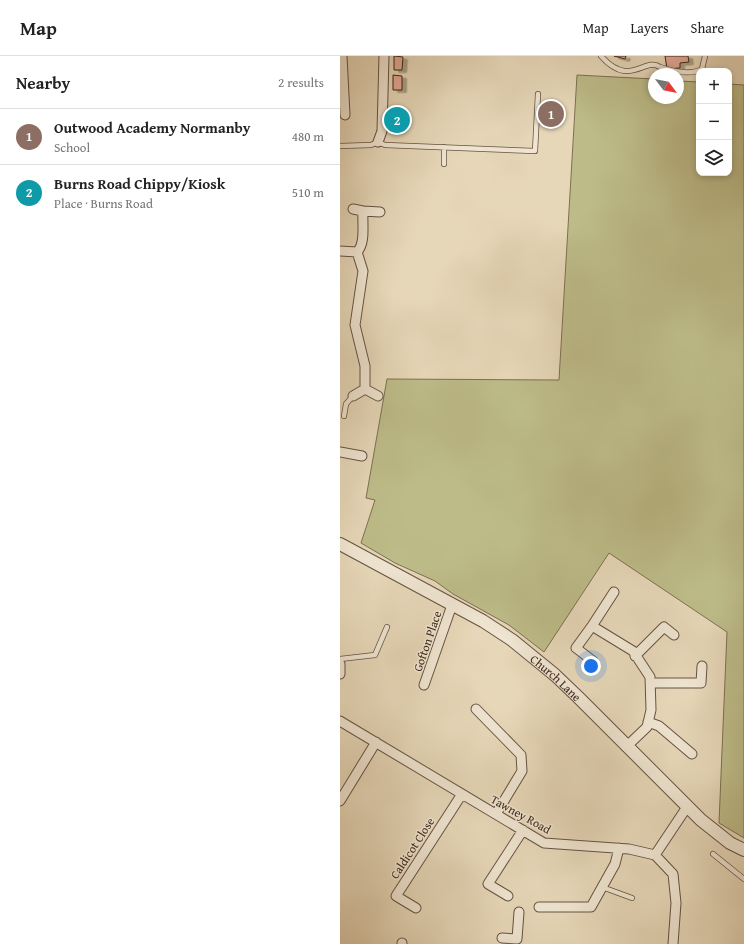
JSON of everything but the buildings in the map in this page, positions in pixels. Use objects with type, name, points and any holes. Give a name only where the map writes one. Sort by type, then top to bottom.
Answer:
[{"type":"street","points":[[342,56],[345,115]]},
{"type":"street","points":[[378,142],[382,131],[384,56]]},
{"type":"street","points":[[352,209],[380,212]]},
{"type":"street","points":[[363,211],[362,243],[357,252],[363,271],[355,325],[365,366],[365,389]]},
{"type":"street","points":[[340,251],[357,252]]},
{"type":"street","points":[[354,396],[365,389]]},
{"type":"street","points":[[365,389],[378,396]]},
{"type":"street","points":[[340,453],[362,456]]},
{"type":"street","name":"Church Lane","points":[[340,544],[483,621],[512,640],[555,675],[687,807],[713,830],[744,850]]},
{"type":"street","points":[[593,661],[576,648],[614,592]]},
{"type":"street","name":"Gofton Place","points":[[424,685],[452,605]]},
{"type":"street","points":[[592,626],[633,651],[650,677],[651,710],[647,727],[626,747]]},
{"type":"street","points":[[635,656],[664,627],[674,636]]},
{"type":"street","points":[[340,664],[340,674]]},
{"type":"street","points":[[651,683],[701,683],[702,666]]},
{"type":"street","points":[[476,709],[521,755],[522,771],[496,814]]},
{"type":"street","name":"Tawney Road","points":[[340,721],[544,843],[618,848],[655,855]]},
{"type":"street","points":[[648,722],[659,726],[692,754]]},
{"type":"street","points":[[340,801],[376,742]]},
{"type":"street","name":"Caldicot Close","points":[[416,908],[396,896],[462,794]]},
{"type":"street","points":[[673,944],[676,903],[673,874],[655,855],[687,807]]},
{"type":"street","points":[[508,896],[488,884],[523,830]]},
{"type":"street","points":[[538,907],[591,907],[615,864],[618,848]]},
{"type":"street","points":[[502,937],[517,940],[519,912]]},
{"type":"lane","points":[[601,56],[607,63],[615,67],[626,68],[633,64]]},
{"type":"lane","points":[[652,57],[656,60],[660,67],[673,71],[696,72],[702,69],[705,56]]},
{"type":"lane","points":[[340,146],[371,145],[378,142],[385,145],[535,151],[538,94]]},
{"type":"lane","points":[[444,147],[444,164]]},
{"type":"lane","points":[[344,416],[348,400],[354,396]]},
{"type":"lane","points":[[340,659],[375,655],[387,627]]},
{"type":"lane","points":[[713,854],[744,879]]},
{"type":"lane","points":[[602,887],[632,898]]},
{"type":"shaded area","points":[[577,75],[648,79],[648,104],[684,104],[684,81],[696,82],[696,176],[732,176],[732,84],[744,85],[744,838],[719,823],[727,632],[609,553],[544,652],[509,625],[453,594],[435,581],[395,563],[361,543],[375,500],[366,498],[387,379],[559,380]]},
{"type":"place","name":"Outwood Academy Normanby","points":[[551,114]]},
{"type":"place","name":"Burns Road Chippy/Kiosk","points":[[397,120]]}]
